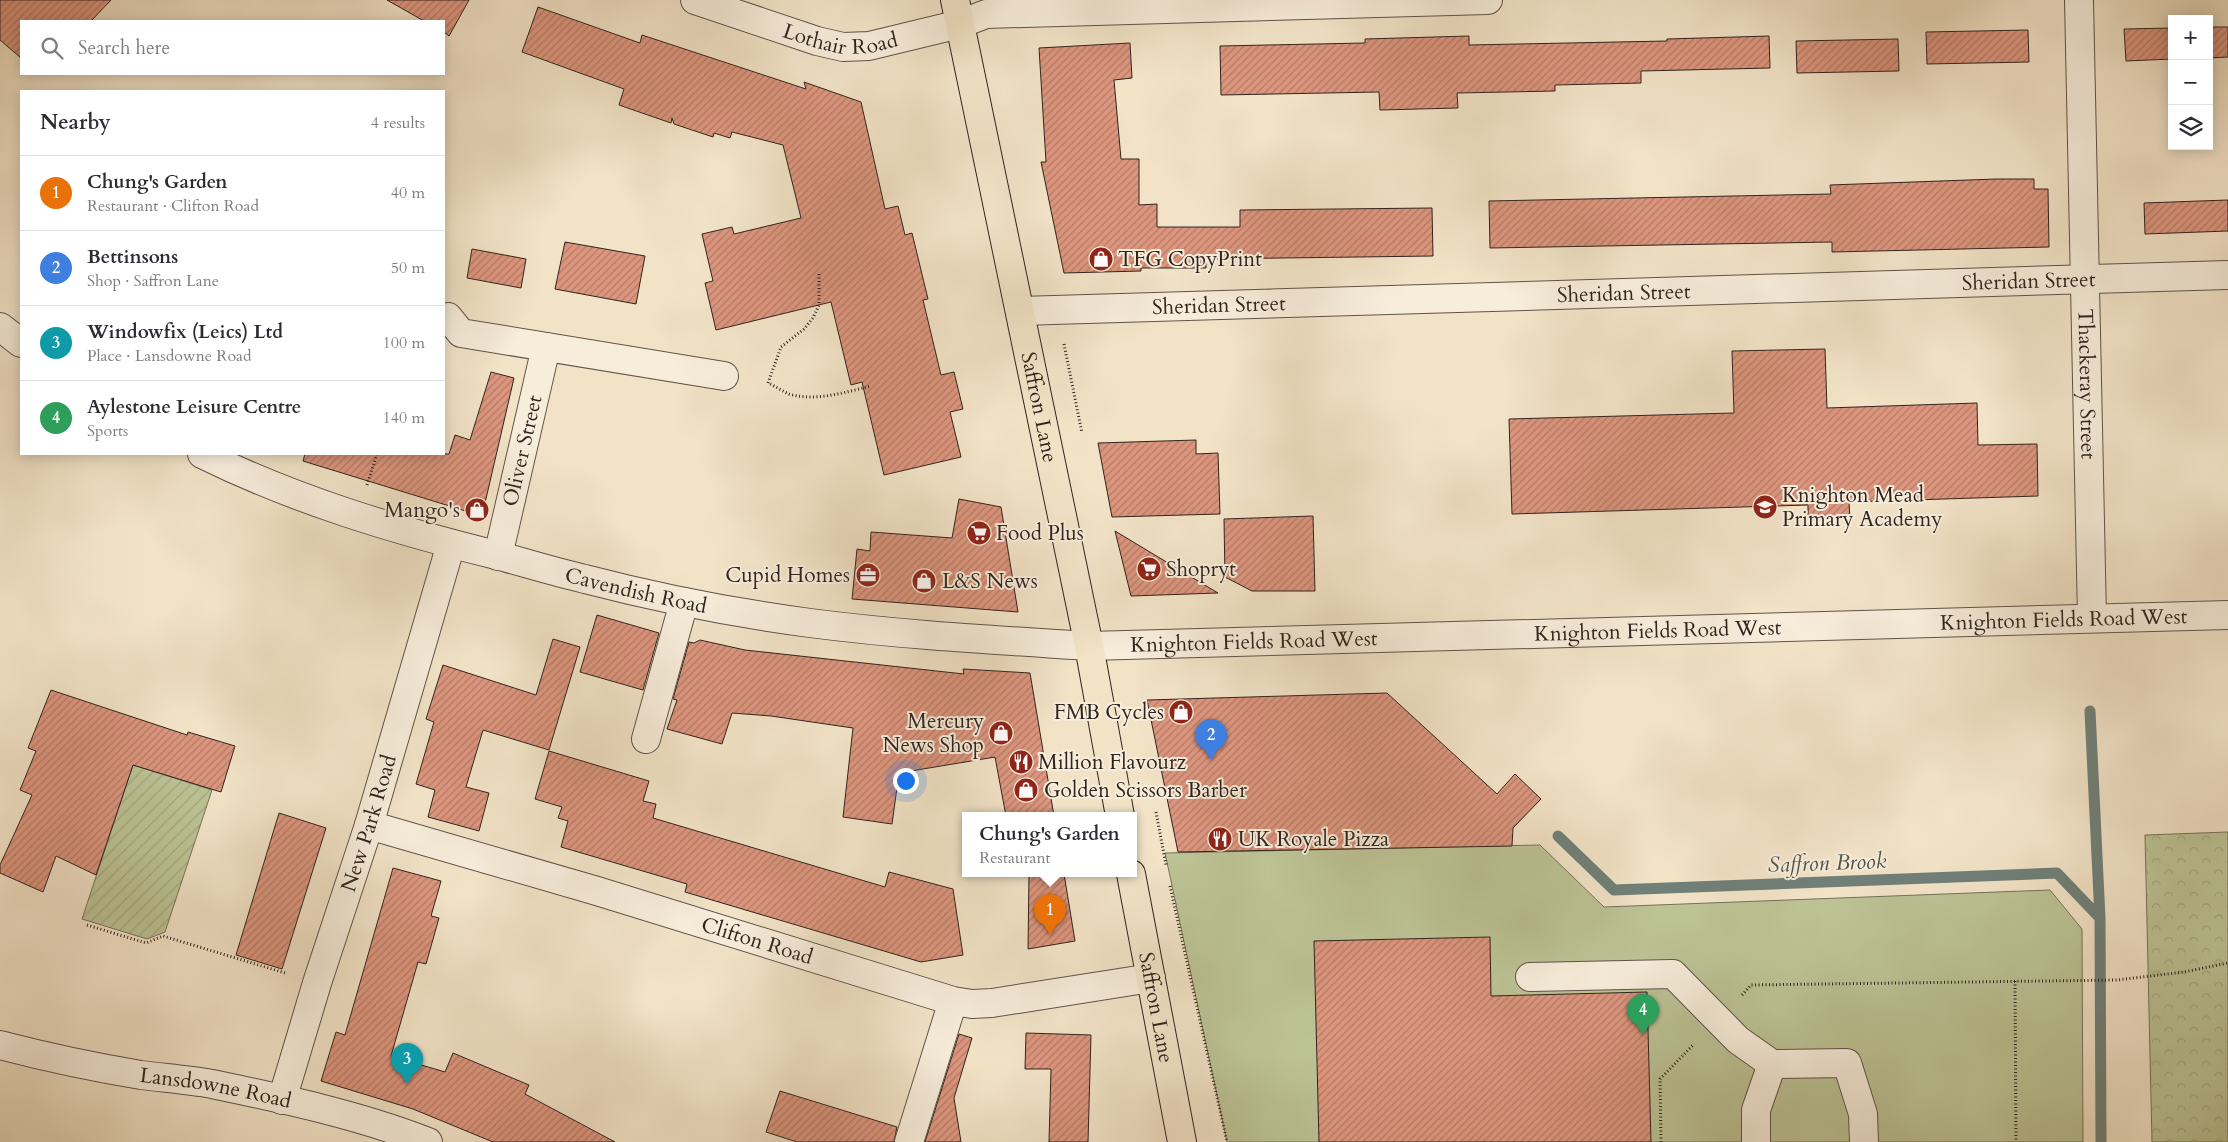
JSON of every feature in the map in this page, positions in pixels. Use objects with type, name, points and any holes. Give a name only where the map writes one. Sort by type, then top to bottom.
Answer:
[{"type":"main road","name":"Saffron Lane","points":[[957,12],[1089,646],[1119,812]]},
{"type":"main road","name":"Saffron Lane","points":[[1132,877],[1182,1142]]},
{"type":"street","name":"Lothair Road","points":[[695,0],[817,41],[843,47],[869,46],[957,12],[986,14],[1488,0]]},
{"type":"street","name":"Thackeray Street","points":[[2079,0],[2092,618]]},
{"type":"street","name":"Sheridan Street","points":[[1020,311],[2228,275]]},
{"type":"street","points":[[448,317],[461,333],[724,376]]},
{"type":"street","name":"Oliver Street","points":[[498,556],[546,347]]},
{"type":"street","name":"Cavendish Road","points":[[204,455],[242,474],[356,516],[451,544],[586,580],[684,602],[809,623],[945,637],[1089,646]]},
{"type":"street","name":"New Park Road","points":[[282,1100],[317,983],[370,825],[451,544]]},
{"type":"street","points":[[646,739],[684,602]]},
{"type":"street","name":"Knighton Fields Road West","points":[[1089,646],[2228,615]]},
{"type":"street","name":"Clifton Road","points":[[370,825],[597,891],[952,1001],[972,1004],[992,1003],[1151,978]]},
{"type":"street","points":[[1530,977],[1672,974],[1738,1040],[1772,1064],[1847,1063],[1863,1114],[1864,1142]]},
{"type":"street","points":[[909,1142],[952,1001]]},
{"type":"street","name":"Lansdowne Road","points":[[0,1045],[46,1057],[140,1074],[210,1084],[282,1100],[395,1129],[428,1142]]},
{"type":"street","points":[[1756,1142],[1756,1110],[1772,1064]]},
{"type":"path","points":[[820,274],[819,305],[813,318],[804,329],[781,347],[768,383],[790,394],[811,396],[835,394],[872,386]]},
{"type":"path","points":[[87,925],[146,942],[163,936],[317,983]]},
{"type":"path","points":[[1661,1142],[1660,1079],[1751,985],[2117,980],[2184,972],[2228,963]]},
{"type":"path","points":[[2016,981],[2016,1142]]},
{"type":"green space","points":[[133,765],[212,790],[165,932],[147,939],[82,919]]},
{"type":"green space","points":[[2228,832],[2228,1142],[2152,1142],[2145,835]]},
{"type":"green space","points":[[1540,845],[1604,907],[2050,890],[2082,929],[2083,1142],[1227,1142],[1165,853]]},
{"type":"building","points":[[0,0],[111,0],[92,20],[20,20],[20,57],[0,40]]},
{"type":"building","points":[[387,0],[469,0],[449,36],[445,33],[445,20],[422,20]]},
{"type":"building","points":[[538,7],[640,43],[642,35],[806,89],[804,82],[861,102],[885,209],[898,206],[905,235],[912,233],[928,299],[923,300],[941,375],[954,372],[963,409],[950,412],[961,457],[884,475],[862,382],[851,385],[831,302],[716,330],[705,283],[713,281],[702,234],[732,227],[734,234],[801,218],[783,145],[732,132],[730,138],[714,133],[713,137],[674,124],[672,118],[671,123],[619,105],[624,89],[522,52]]},
{"type":"building","points":[[2213,27],[2228,27],[2228,57],[2213,58]]},
{"type":"building","points":[[2168,28],[2168,59],[2126,61],[2124,29]]},
{"type":"building","points":[[2028,30],[2029,62],[1927,64],[1926,32]]},
{"type":"building","points":[[1469,36],[1469,45],[1667,41],[1667,39],[1769,36],[1770,68],[1641,71],[1641,83],[1555,85],[1555,91],[1457,93],[1458,108],[1380,110],[1379,92],[1221,95],[1220,46],[1365,43],[1365,39]]},
{"type":"building","points":[[1898,39],[1899,71],[1797,73],[1796,41]]},
{"type":"building","points":[[1130,43],[1132,78],[1114,80],[1121,159],[1139,159],[1139,205],[1157,204],[1157,227],[1240,227],[1240,210],[1432,208],[1433,256],[1206,259],[1206,268],[1141,268],[1141,271],[1064,273],[1041,162],[1046,162],[1039,48]]},
{"type":"building","points":[[2034,179],[2034,189],[2048,189],[2049,247],[1832,252],[1832,242],[1490,248],[1489,201],[1831,194],[1830,185]]},
{"type":"building","points":[[2228,200],[2228,231],[2145,234],[2144,203]]},
{"type":"building","points":[[565,242],[645,256],[636,304],[555,289]]},
{"type":"building","points":[[472,249],[526,259],[521,288],[467,278]]},
{"type":"building","points":[[1825,349],[1827,408],[1977,403],[1978,445],[2037,444],[2038,496],[1849,502],[1850,519],[1808,520],[1808,505],[1512,514],[1509,419],[1734,413],[1732,351]]},
{"type":"building","points":[[491,372],[514,378],[482,516],[303,461],[305,455],[445,455],[449,454],[455,435],[470,440]]},
{"type":"building","points":[[1196,440],[1196,454],[1218,453],[1220,514],[1112,517],[1098,443]]},
{"type":"building","points":[[959,499],[1001,507],[1018,612],[852,599],[857,549],[870,551],[871,532],[952,538]]},
{"type":"building","points":[[1313,516],[1315,591],[1252,591],[1225,577],[1224,519]]},
{"type":"building","name":"Shopryt","points":[[1115,531],[1218,593],[1131,596]]},
{"type":"building","points":[[597,615],[659,633],[643,690],[580,672]]},
{"type":"building","points":[[553,639],[580,647],[549,750],[483,730],[466,787],[489,793],[479,831],[428,817],[435,790],[416,784],[434,722],[426,719],[443,665],[536,695]]},
{"type":"building","points":[[700,640],[745,650],[964,674],[963,669],[1030,673],[1053,812],[1005,812],[995,757],[899,773],[892,824],[843,817],[853,728],[771,716],[732,713],[722,744],[667,729],[677,700],[673,699],[689,642],[694,643]]},
{"type":"building","points":[[51,690],[187,735],[188,732],[235,746],[221,792],[133,765],[96,875],[56,856],[43,892],[0,873],[0,865],[32,795],[20,790],[36,751],[28,748]]},
{"type":"building","points":[[1387,693],[1497,794],[1515,774],[1541,799],[1513,828],[1512,846],[1178,852],[1147,700]]},
{"type":"building","points":[[549,751],[649,781],[643,801],[656,804],[653,818],[885,887],[889,872],[953,889],[963,955],[921,962],[685,892],[687,884],[561,847],[568,821],[558,818],[562,807],[535,799]]},
{"type":"building","points":[[279,813],[326,828],[282,969],[236,955]]},
{"type":"building","points":[[393,868],[441,881],[431,916],[439,918],[426,964],[418,962],[391,1056],[445,1072],[453,1053],[529,1085],[525,1094],[615,1142],[493,1142],[413,1109],[321,1081],[336,1032],[345,1035]]},
{"type":"building","points":[[1029,877],[1064,877],[1075,941],[1028,949]]},
{"type":"building","points":[[1490,937],[1491,996],[1647,992],[1651,1142],[1319,1142],[1314,941]]},
{"type":"building","points":[[1026,1033],[1091,1035],[1088,1142],[1049,1142],[1051,1069],[1025,1069]]},
{"type":"building","points":[[959,1034],[972,1038],[954,1098],[961,1142],[925,1142]]},
{"type":"building","points":[[780,1091],[897,1127],[894,1142],[797,1142],[766,1132]]},
{"type":"waterway","name":"Saffron Brook","points":[[2090,711],[2100,918]]},
{"type":"waterway","name":"Saffron Brook","points":[[1558,836],[1614,890],[2057,873],[2100,918],[2101,1142]]},
{"type":"place","name":"TFG CopyPrint","points":[[1101,259]]},
{"type":"place","name":"Knighton Mead Primary Academy","points":[[1765,507]]},
{"type":"place","name":"Mango's","points":[[477,510]]},
{"type":"place","name":"Food Plus","points":[[979,533]]},
{"type":"place","name":"Shopryt","points":[[1149,569]]},
{"type":"place","name":"Cupid Homes","points":[[868,575]]},
{"type":"place","name":"L&S News","points":[[924,581]]},
{"type":"place","name":"FMB Cycles","points":[[1181,712]]},
{"type":"place","name":"Mercury News Shop","points":[[1001,733]]},
{"type":"place","name":"Bettinsons","points":[[1211,760]]},
{"type":"place","name":"Million Flavourz","points":[[1021,762]]},
{"type":"place","name":"Golden Scissors Barber","points":[[1026,790]]},
{"type":"place","name":"UK Royale Pizza","points":[[1220,839]]},
{"type":"place","name":"Chung's Garden","points":[[1050,935]]},
{"type":"place","name":"Aylestone Leisure Centre","points":[[1643,1035]]},
{"type":"place","name":"Windowfix (Leics) Ltd","points":[[407,1084]]}]
